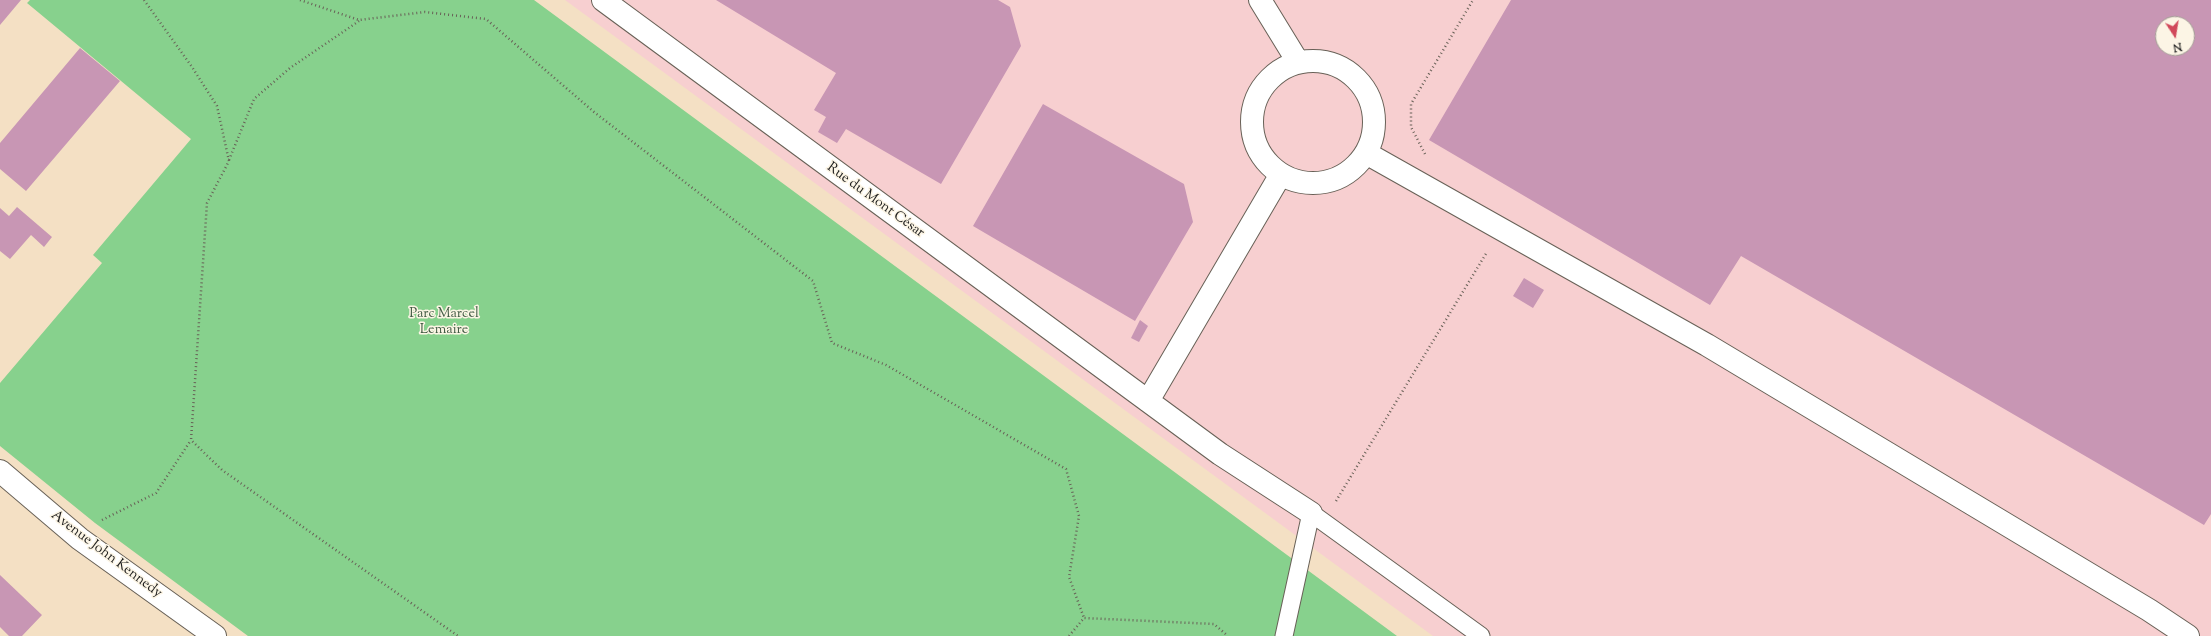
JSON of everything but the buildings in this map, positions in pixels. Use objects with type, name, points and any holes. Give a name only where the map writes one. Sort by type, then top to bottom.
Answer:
[{"type":"street","name":"Rue du Mont César","points":[[603,0],[1148,402],[1220,454],[1317,517]]},
{"type":"street","points":[[1260,0],[1298,62]]},
{"type":"street","points":[[1314,60],[1329,62],[1344,68],[1359,80],[1370,97],[1374,116],[1373,135],[1366,153],[1354,168],[1337,178],[1318,183],[1299,182],[1281,174],[1265,161],[1255,144],[1251,123],[1254,103],[1263,84],[1278,70],[1298,62],[1314,60]]},
{"type":"street","points":[[1366,153],[1707,345],[2142,606],[2188,636]]},
{"type":"street","points":[[1148,402],[1281,174]]},
{"type":"street","name":"Avenue John Kennedy","points":[[0,471],[80,539],[215,636]]},
{"type":"lane","points":[[1284,636],[1317,517],[1481,636]]},
{"type":"path","points":[[144,0],[192,66],[217,106],[229,161]]},
{"type":"path","points":[[300,0],[359,20],[425,12],[486,19],[594,112],[813,281],[832,343],[886,365],[1066,469],[1079,516],[1069,577],[1084,618]]},
{"type":"path","points":[[1432,157],[1425,154],[1411,127],[1411,104],[1473,0]]},
{"type":"path","points":[[80,539],[95,523],[156,493],[191,440],[207,203],[229,161],[254,99],[307,55],[359,20]]},
{"type":"path","points":[[1317,517],[1501,229]]},
{"type":"path","points":[[191,440],[222,470],[458,636]]},
{"type":"path","points":[[1069,636],[1084,618]]},
{"type":"path","points":[[1084,618],[1214,624],[1228,636]]},
{"type":"shaded area","points":[[565,0],[2211,0],[2211,636],[1433,636]]},
{"type":"green space","name":"Parc Marcel Lemaire","points":[[30,0],[534,0],[1397,636],[248,636],[95,523],[0,446],[0,383],[102,263],[93,255],[191,139],[27,3]]}]
